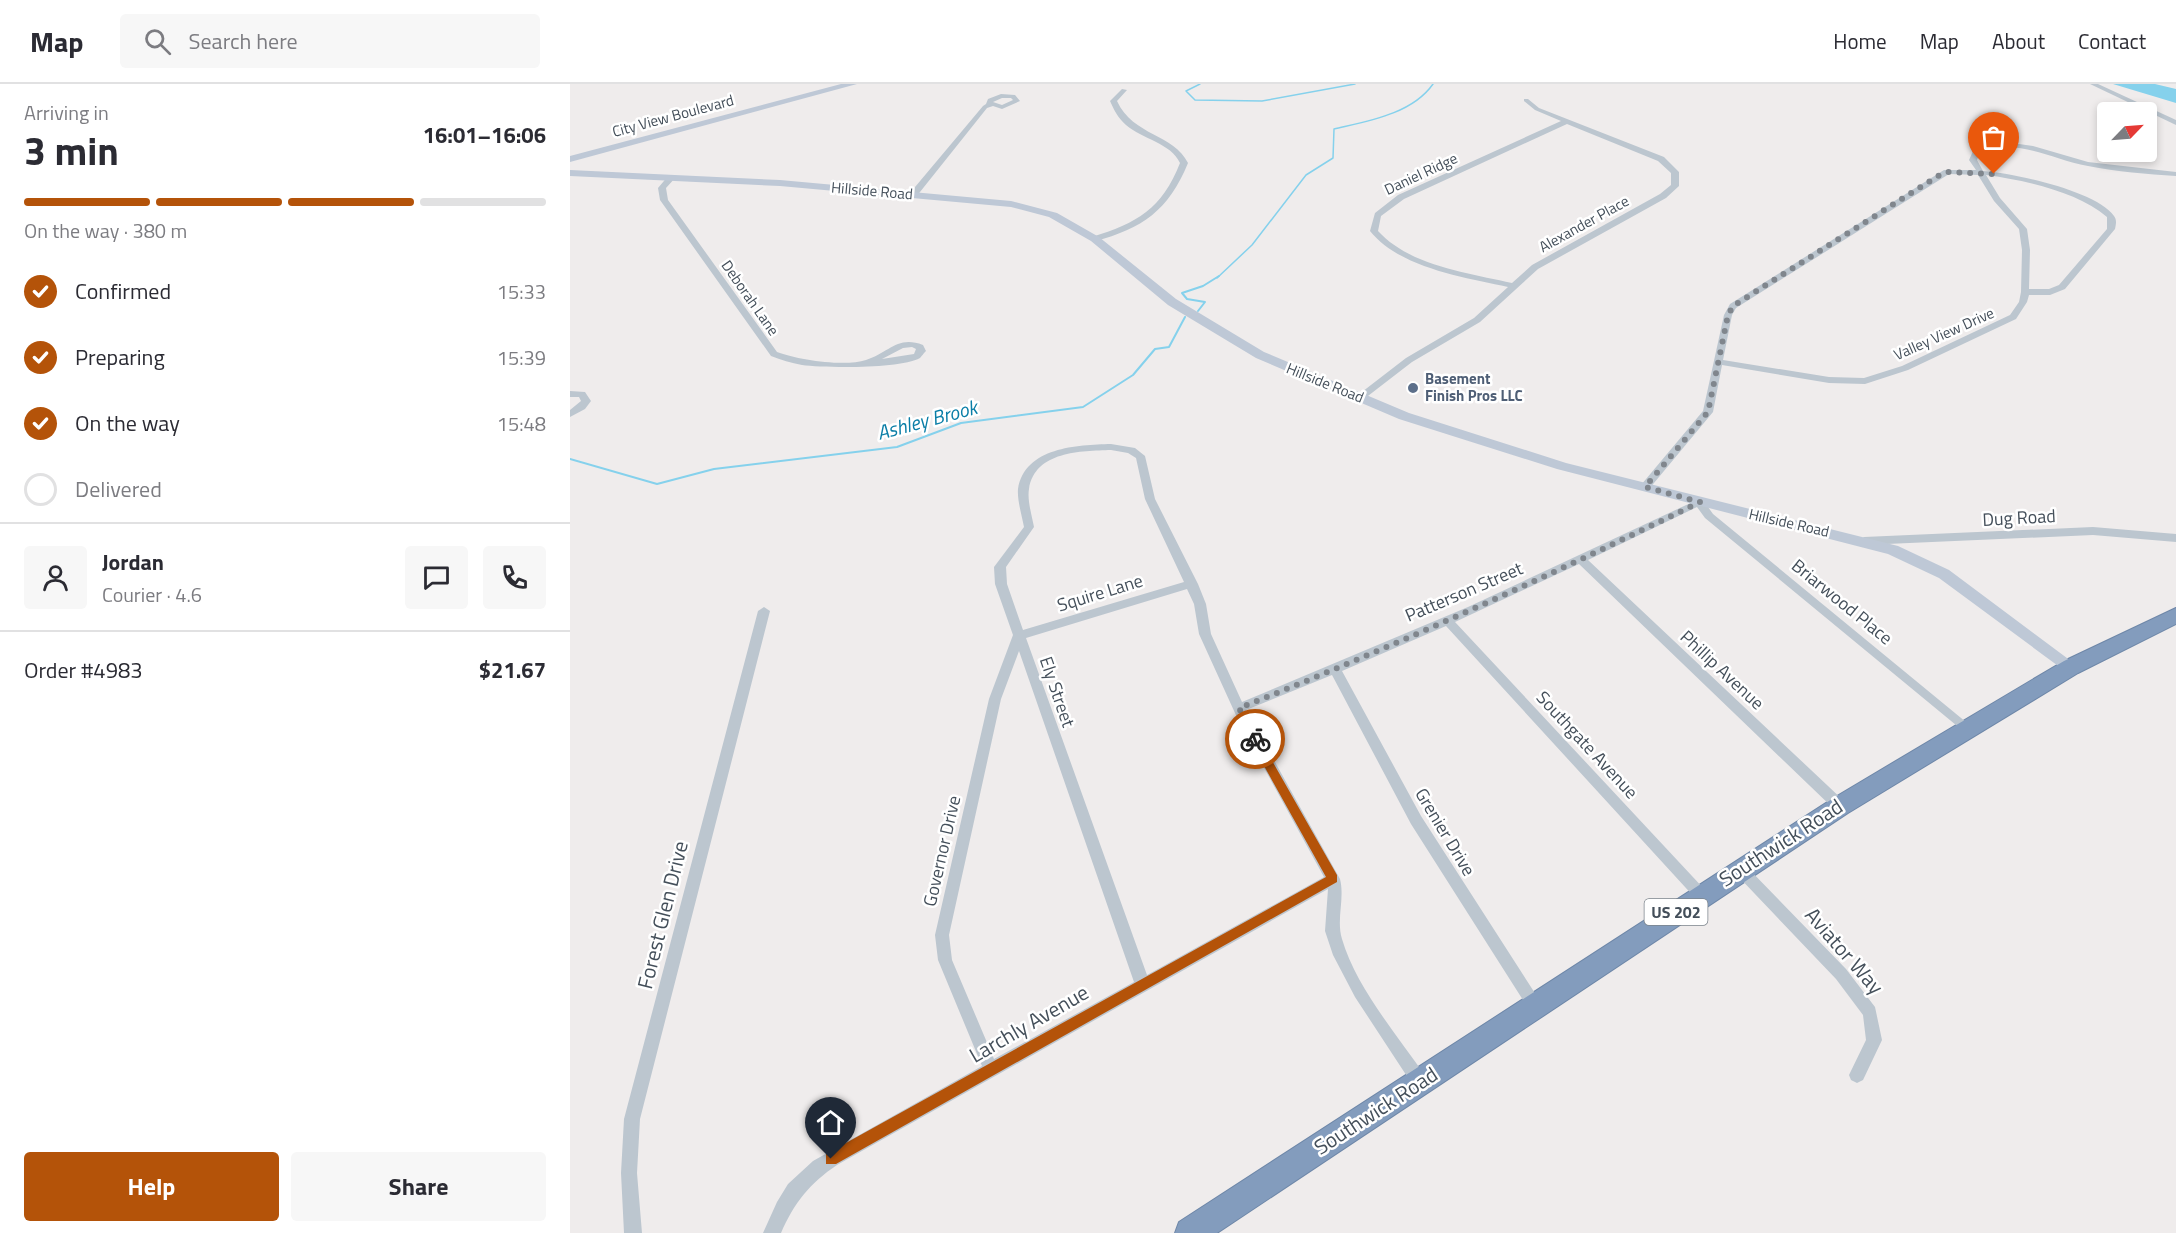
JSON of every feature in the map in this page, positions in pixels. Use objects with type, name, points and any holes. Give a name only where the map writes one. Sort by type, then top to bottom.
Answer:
[{"type":"highway","name":"Southwick Road","points":[[1190,1233],[1740,869],[1966,727],[2071,667],[2176,615]]},
{"type":"street","name":"City View Boulevard","points":[[570,159],[852,84]]},
{"type":"street","points":[[2093,84],[2176,123]]},
{"type":"street","points":[[1095,238],[1132,226],[1150,217],[1161,204],[1184,163],[1177,151],[1150,139],[1123,119],[1113,101],[1124,90]]},
{"type":"street","name":"Alexander Place","points":[[1361,398],[1409,360],[1477,320],[1513,286],[1546,260],[1663,196],[1676,184],[1677,178],[1674,171],[1661,159],[1534,108],[1526,100]]},
{"type":"street","points":[[913,195],[985,107],[990,105]]},
{"type":"street","name":"Daniel Ridge","points":[[1513,286],[1399,254],[1378,237],[1375,228],[1376,218],[1384,207],[1401,197],[1567,121]]},
{"type":"street","points":[[1978,172],[1973,160],[1977,151],[1988,146],[2008,144],[2031,146],[2091,165],[2176,174]]},
{"type":"street","points":[[1645,487],[1708,412],[1728,315],[1733,306],[1938,176],[1947,172],[1978,172],[2030,180],[2099,207],[2112,221],[2111,229],[2062,287],[2050,292],[2025,292]]},
{"type":"street","name":"Valley View Drive","points":[[1718,362],[1828,380],[1865,381],[1905,368],[2013,317],[2023,302],[2025,292],[2026,250],[2023,229],[1997,199],[1978,172]]},
{"type":"street","name":"Hillside Road","points":[[570,173],[672,177],[913,195],[1025,207],[1053,215],[1095,238],[1169,300],[1239,343],[1283,366],[1404,416],[1519,454],[1700,502],[1864,541],[1931,566],[2071,667]]},
{"type":"street","name":"Deborah Lane","points":[[672,177],[662,188],[664,200],[774,354],[787,360],[807,364],[869,362],[917,356],[921,351],[920,347],[914,344],[900,345],[879,359],[869,362]]},
{"type":"street","points":[[570,393],[582,394],[586,401],[582,407],[570,414]]},
{"type":"street","name":"Ely Street","points":[[1142,983],[1001,584],[1000,567],[1029,527],[1023,491],[1029,472],[1048,456],[1081,448],[1120,447],[1140,456],[1154,508],[1192,584]]},
{"type":"street","name":"Patterson Street","points":[[1239,708],[1335,670],[1581,560],[1700,502]]},
{"type":"street","name":"Briarwood Place","points":[[1700,502],[1709,516],[1966,727]]},
{"type":"street","name":"Dug Road","points":[[1864,541],[2093,531],[2176,538]]},
{"type":"street","name":"Phillip Avenue","points":[[1581,560],[1840,806]]},
{"type":"street","points":[[1192,584],[1200,604],[1210,649],[1239,708],[1333,879],[1336,889],[1332,929],[1334,940],[1359,988],[1420,1082]]},
{"type":"street","name":"Squire Lane","points":[[1018,636],[1192,584]]},
{"type":"street","name":"Forest Glen Drive","points":[[633,1233],[629,1173],[632,1119],[764,610]]},
{"type":"street","name":"Southgate Avenue","points":[[1446,619],[1701,895]]},
{"type":"street","name":"Governor Drive","points":[[991,1070],[945,960],[942,935],[995,699],[1018,636]]},
{"type":"street","name":"Grenier Drive","points":[[1335,670],[1416,820],[1535,1006]]},
{"type":"street","name":"Aviator Way","points":[[1740,869],[1841,974],[1870,1012],[1874,1040],[1857,1075]]},
{"type":"street","name":"Larchly Avenue","points":[[772,1233],[789,1196],[806,1176],[831,1159],[1142,983],[1333,879]]},
{"type":"water","points":[[2113,84],[2155,84],[2176,89],[2176,103]]},
{"type":"waterway","points":[[1200,84],[1186,91],[1195,100],[1262,101],[1355,84]]},
{"type":"waterway","name":"Ashley Brook","points":[[1217,278],[1252,245],[1306,175],[1333,158],[1334,129],[1388,115],[1413,103],[1433,84]]},
{"type":"waterway","name":"Ashley Brook","points":[[1198,311],[1205,302],[1187,299],[1182,293],[1203,286],[1219,276]]},
{"type":"waterway","name":"Ashley Brook","points":[[570,459],[657,484],[714,469],[897,447],[961,423],[1083,407],[1133,375],[1155,349],[1169,347],[1185,317]]},
{"type":"way so far","points":[[1255,739],[1239,708],[1335,670],[1528,584],[1700,502],[1645,487],[1708,412],[1728,315],[1733,306],[1938,176],[1947,172],[1994,174]]},
{"type":"place","name":"Basement Finish Pros LLC","points":[[1413,388]]},
{"type":"route","points":[[831,1159],[1142,983],[1333,879],[1255,739]]}]
